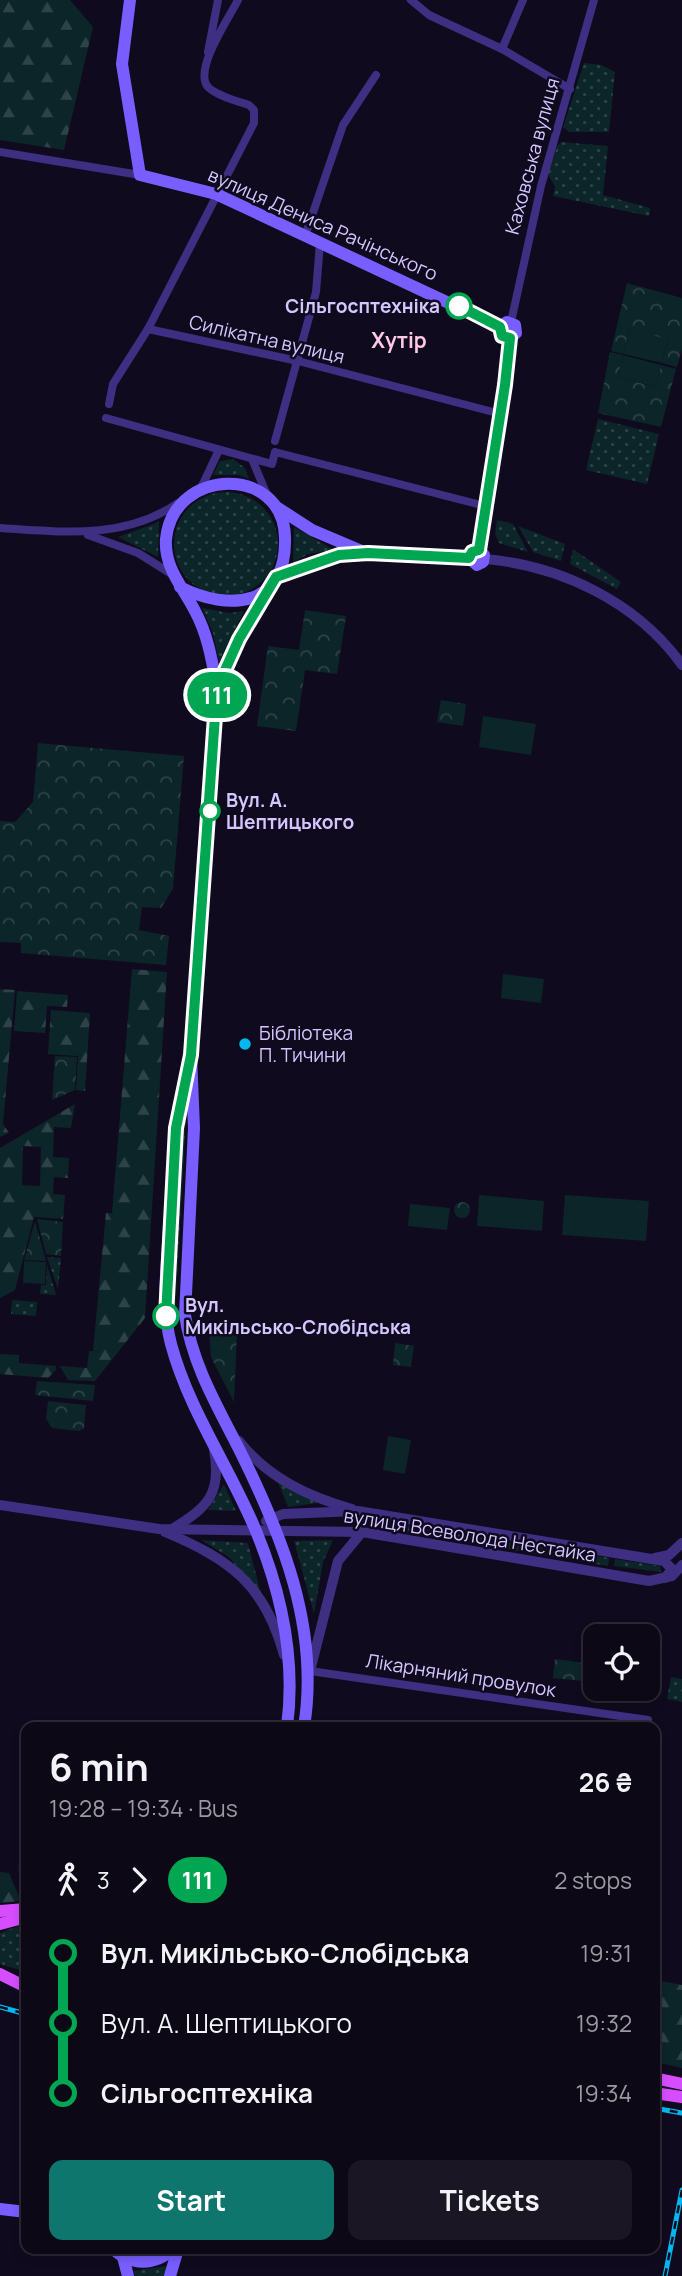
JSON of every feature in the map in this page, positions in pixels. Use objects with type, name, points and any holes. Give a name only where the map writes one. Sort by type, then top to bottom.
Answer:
[{"type":"main road","points":[[130,0],[122,64],[140,175]]},
{"type":"main road","name":"вулиця Дениса Рачінського","points":[[140,175],[216,194],[506,325]]},
{"type":"main road","points":[[176,581],[216,602],[237,602],[272,582],[325,558],[368,553],[478,556],[501,414],[510,338],[502,336],[506,325]]},
{"type":"main road","points":[[305,1722],[310,1671],[298,1599],[272,1516],[195,1358],[185,1315],[194,1128],[191,1055],[217,688],[204,631],[176,581],[166,538],[170,522],[187,498],[201,488],[226,482],[242,483],[312,530],[368,553]]},
{"type":"main road","points":[[217,688],[239,639],[285,555],[285,531],[270,501]]},
{"type":"main road","points":[[191,1055],[176,1128],[166,1316],[176,1358],[213,1448],[255,1530],[283,1616],[289,1642],[287,1722]]},
{"type":"main road","points":[[0,1911],[21,1909]]},
{"type":"main road","points":[[0,1924],[21,1918]]},
{"type":"main road","points":[[0,1974],[21,1984]]},
{"type":"main road","points":[[0,1984],[21,1986]]},
{"type":"main road","points":[[660,2079],[682,2084]]},
{"type":"main road","points":[[660,2094],[682,2097]]},
{"type":"main road","points":[[118,2254],[128,2276]]},
{"type":"main road","points":[[121,2254],[145,2262],[167,2254]]},
{"type":"main road","points":[[170,2276],[175,2254]]},
{"type":"street","points":[[109,404],[113,384],[148,329],[254,123],[254,110],[206,85],[206,60],[218,0]]},
{"type":"street","points":[[206,60],[238,0]]},
{"type":"street","points":[[411,0],[429,15],[502,49],[570,89]]},
{"type":"street","points":[[502,49],[523,0]]},
{"type":"street","name":"Каховська вулиця","points":[[506,325],[541,186],[594,0]]},
{"type":"street","points":[[305,236],[343,125],[376,75]]},
{"type":"street","name":"вулиця Дениса Рачінського","points":[[0,152],[140,175]]},
{"type":"street","points":[[275,441],[316,292],[320,243]]},
{"type":"street","name":"Силікатна вулиця","points":[[148,329],[298,361],[501,414]]},
{"type":"street","points":[[106,418],[272,464],[275,452],[485,506]]},
{"type":"street","points":[[201,488],[219,450]]},
{"type":"street","points":[[252,459],[270,501]]},
{"type":"street","points":[[85,534],[144,521],[187,498]]},
{"type":"street","points":[[0,528],[85,534],[138,553],[176,581]]},
{"type":"street","points":[[478,556],[533,566],[595,591],[644,624],[663,640],[682,664]]},
{"type":"street","points":[[228,1427],[266,1470],[303,1492],[358,1511]]},
{"type":"street","points":[[172,1529],[192,1517],[217,1487],[219,1474],[213,1448]]},
{"type":"street","points":[[0,1505],[159,1529],[226,1561],[247,1581],[281,1643],[290,1679]]},
{"type":"street","name":"вулиця Всеволода Нестайка","points":[[272,1516],[358,1511],[652,1558]]},
{"type":"street","points":[[255,1530],[272,1516]]},
{"type":"street","name":"вулиця Всеволода Нестайка","points":[[159,1529],[362,1532],[580,1571],[649,1581],[663,1580]]},
{"type":"street","points":[[310,1671],[338,1561],[362,1532]]},
{"type":"street","points":[[652,1558],[668,1555],[682,1543]]},
{"type":"street","points":[[652,1558],[669,1563],[670,1574],[663,1580]]},
{"type":"street","points":[[663,1580],[673,1576],[682,1565]]},
{"type":"street","name":"Лікарняний провулок","points":[[310,1671],[648,1720]]},
{"type":"green space","points":[[0,0],[70,0],[93,27],[64,150],[0,140]]},
{"type":"green space","points":[[584,63],[601,65],[615,72],[609,132],[569,132],[563,127]]},
{"type":"green space","points":[[561,142],[608,146],[603,195],[650,208],[649,216],[553,196],[555,187],[548,174],[557,146]]},
{"type":"green space","points":[[627,283],[682,298],[682,348],[677,367],[662,363],[668,340],[629,330],[623,354],[611,351]]},
{"type":"green space","points":[[629,330],[668,339],[662,363],[623,354]]},
{"type":"green space","points":[[610,352],[623,355],[618,377],[656,387],[661,365],[676,369],[661,427],[598,413]]},
{"type":"green space","points":[[623,355],[661,365],[656,387],[618,377]]},
{"type":"green space","points":[[598,419],[659,434],[647,484],[586,470]]},
{"type":"green space","points":[[233,459],[245,468],[249,479],[239,475],[213,475],[220,461]]},
{"type":"green space","points":[[226,492],[246,496],[263,507],[274,524],[278,544],[274,564],[263,581],[246,592],[226,596],[206,592],[189,581],[178,564],[174,544],[178,524],[189,507],[206,496]]},
{"type":"green space","points":[[497,520],[513,524],[528,552],[499,543],[495,534]]},
{"type":"green space","points":[[159,522],[158,557],[118,537]]},
{"type":"green space","points":[[518,526],[565,544],[561,561],[533,552]]},
{"type":"green space","points":[[294,527],[334,550],[308,554],[293,563]]},
{"type":"green space","points":[[573,549],[621,582],[617,589],[570,564]]},
{"type":"green space","points":[[202,608],[230,613],[244,611],[219,662],[213,633]]},
{"type":"green space","points":[[305,610],[346,616],[337,674],[305,670],[296,731],[257,726],[268,646],[299,650]]},
{"type":"green space","points":[[441,700],[466,704],[463,726],[437,722]]},
{"type":"green space","points":[[483,716],[536,724],[531,755],[479,747]]},
{"type":"green space","points":[[38,743],[184,756],[173,889],[161,908],[142,907],[139,930],[169,936],[166,965],[21,953],[21,943],[0,942],[0,821],[15,822],[33,802]]},
{"type":"green space","points":[[132,969],[167,972],[145,1318],[95,1381],[68,1380],[60,1366],[87,1368],[89,1351],[93,1351],[106,1213],[112,1213]]},
{"type":"green space","points":[[503,974],[544,979],[541,1003],[501,998]]},
{"type":"green space","points":[[0,989],[15,990],[3,1124],[9,1133],[0,1137]]},
{"type":"green space","points":[[17,991],[68,995],[67,1007],[47,1006],[45,1033],[14,1031]]},
{"type":"green space","points":[[51,1010],[90,1013],[85,1091],[76,1090],[78,1056],[48,1054]]},
{"type":"green space","points":[[55,1056],[77,1057],[75,1090],[52,1100]]},
{"type":"green space","points":[[75,1104],[71,1128],[54,1127],[53,1157],[69,1158],[68,1178],[54,1177],[53,1194],[65,1195],[63,1219],[34,1217],[15,1290],[0,1298],[0,1148]],"holes":[[[23,1146],[41,1147],[40,1186],[22,1185]]]},
{"type":"green space","points":[[186,1117],[175,1313],[171,1314],[176,1180]]},
{"type":"green space","points":[[479,1195],[544,1201],[542,1231],[477,1226]]},
{"type":"green space","points":[[565,1195],[649,1201],[646,1241],[562,1235]]},
{"type":"green space","points":[[462,1202],[470,1210],[462,1218],[454,1210]]},
{"type":"green space","points":[[410,1204],[450,1208],[447,1230],[408,1226]]},
{"type":"green space","points":[[37,1219],[63,1222],[61,1256],[46,1254]]},
{"type":"green space","points":[[35,1221],[46,1261],[24,1260]]},
{"type":"green space","points":[[47,1257],[61,1258],[58,1289]]},
{"type":"green space","points":[[24,1261],[46,1262],[45,1284],[23,1283]]},
{"type":"green space","points":[[47,1265],[56,1295],[40,1294],[41,1285],[46,1285]]},
{"type":"green space","points":[[12,1300],[37,1302],[36,1316],[11,1314]]},
{"type":"green space","points":[[209,1332],[237,1333],[234,1402],[211,1357]]},
{"type":"green space","points":[[395,1343],[414,1346],[411,1367],[393,1365]]},
{"type":"green space","points":[[0,1354],[19,1355],[19,1363],[56,1366],[56,1370],[48,1378],[0,1374]]},
{"type":"green space","points":[[37,1381],[95,1385],[93,1401],[35,1395]]},
{"type":"green space","points":[[48,1401],[86,1405],[84,1428],[79,1431],[52,1428],[46,1419]]},
{"type":"green space","points":[[388,1436],[411,1440],[405,1474],[383,1470]]},
{"type":"green space","points":[[278,1482],[318,1503],[288,1507]]},
{"type":"green space","points":[[224,1484],[236,1511],[208,1510]]},
{"type":"green space","points":[[372,1520],[609,1558],[608,1566],[371,1526]]},
{"type":"green space","points":[[201,1540],[248,1543],[262,1598],[229,1557]]},
{"type":"green space","points":[[333,1540],[323,1562],[314,1614],[294,1541]]},
{"type":"green space","points":[[615,1559],[660,1566],[661,1572],[614,1566]]},
{"type":"green space","points":[[555,1659],[583,1663],[583,1681],[553,1678]]},
{"type":"green space","points":[[671,1677],[682,1679],[682,1702],[667,1699]]},
{"type":"green space","points":[[0,1872],[9,1873],[21,1901],[0,1903]]},
{"type":"green space","points":[[21,1925],[21,1970],[0,1964],[0,1933]]},
{"type":"green space","points":[[660,1981],[682,1985],[682,2068],[660,2063]]},
{"type":"green space","points":[[167,2266],[164,2276],[135,2276],[133,2271]]},
{"type":"railway","points":[[0,2007],[21,2013]]},
{"type":"railway","points":[[660,2109],[682,2113]]},
{"type":"railway","points":[[665,2276],[682,2190]]},
{"type":"bus line","name":"111","points":[[166,1316],[176,1128],[191,1055],[217,688],[239,639],[276,577],[339,555],[368,553],[469,558],[472,552],[479,550],[510,338],[502,336],[500,327],[459,306]]},
{"type":"place","name":"Сільгосптехніка","points":[[459,306]]},
{"type":"place","name":"Вул. А. Шептицького","points":[[210,811]]},
{"type":"place","name":"Бібліотека П. Тичини","points":[[245,1044]]},
{"type":"place","name":"Вул. Микільсько-Слобідська","points":[[166,1316]]},
{"type":"district","name":"Хутір","points":[[399,340]]}]
